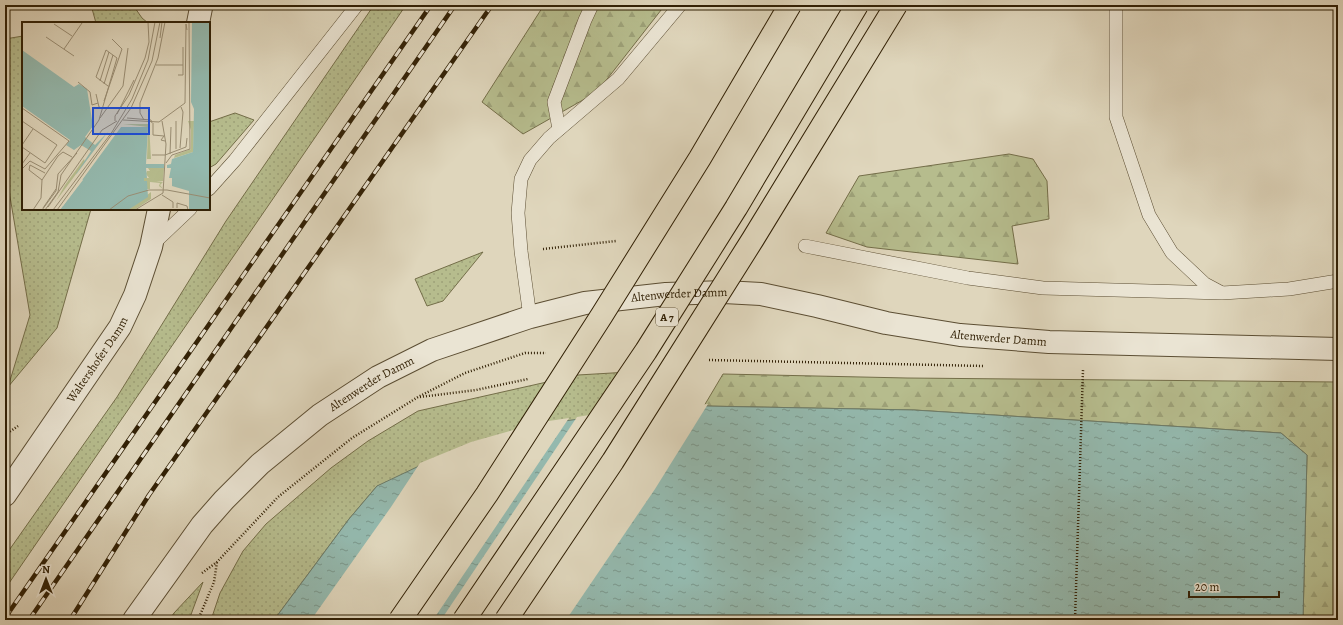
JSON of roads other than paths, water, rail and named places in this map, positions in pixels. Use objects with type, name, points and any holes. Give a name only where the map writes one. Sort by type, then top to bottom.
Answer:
[{"type":"highway","points":[[400,620],[487,494],[602,315],[700,158],[790,5]]},
{"type":"highway","name":"A 7","points":[[464,620],[646,351],[736,208],[857,5]]},
{"type":"highway","name":"A 7","points":[[506,620],[613,461],[753,239],[896,5]]},
{"type":"street","name":"Waltershofer Damm","points":[[5,495],[120,327],[135,295],[151,247],[159,210]]},
{"type":"street","name":"Altenwerder Damm","points":[[134,620],[202,525],[224,500],[260,464],[320,415],[378,376],[432,350],[530,317],[585,303],[666,294],[724,292],[760,294],[886,323],[960,335],[1049,342],[1338,349]]},
{"type":"lane","points":[[210,188],[235,160],[357,5]]},
{"type":"lane","points":[[559,129],[554,102],[584,20],[592,5]]},
{"type":"lane","points":[[530,317],[521,251],[518,213],[521,179],[530,160],[548,138],[618,79],[680,5]]},
{"type":"lane","points":[[1116,5],[1116,117],[1149,216],[1172,253],[1205,284],[1222,294]]},
{"type":"lane","points":[[151,247],[189,210]]},
{"type":"lane","points":[[805,246],[968,278],[1043,288],[1222,294],[1289,290],[1338,281]]},
{"type":"water","points":[[704,406],[914,410],[1281,433],[1307,455],[1303,620],[274,620],[349,519],[377,486],[419,466],[543,424]]},
{"type":"railway","points":[[5,618],[431,5]]},
{"type":"railway","points":[[29,620],[455,5]]},
{"type":"railway","points":[[70,620],[149,495],[492,5]]}]
